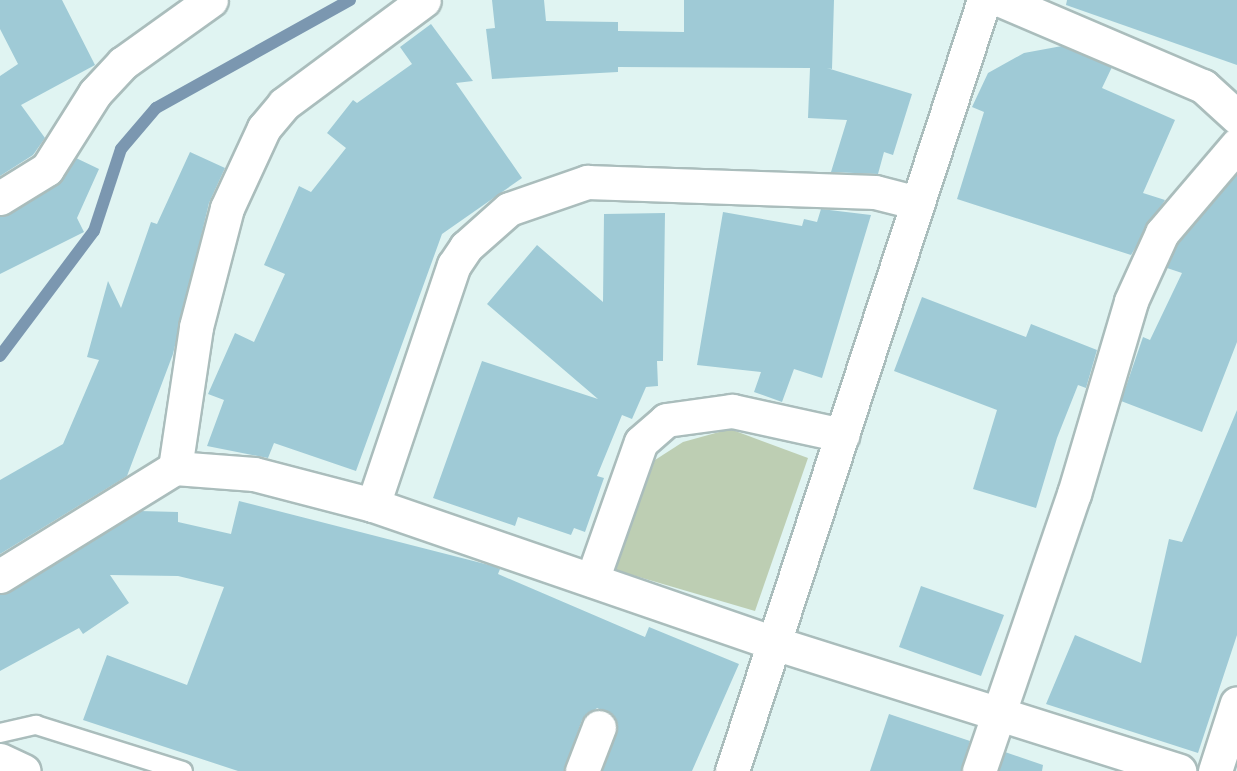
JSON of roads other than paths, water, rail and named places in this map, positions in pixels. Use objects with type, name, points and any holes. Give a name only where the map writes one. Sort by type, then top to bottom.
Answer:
[{"type":"street","points":[[0,198],[47,169],[95,93],[123,63],[211,0]]},
{"type":"street","points":[[175,468],[196,327],[227,208],[264,128],[284,104],[424,0]]},
{"type":"street","points":[[732,771],[984,0]]},
{"type":"street","points":[[1000,0],[1203,86],[1237,117]]},
{"type":"street","points":[[979,771],[1074,494],[1131,302],[1162,233],[1237,145]]},
{"type":"street","points":[[373,505],[454,265],[466,247],[509,209],[587,182],[875,192],[918,203]]},
{"type":"street","points":[[592,580],[641,442],[666,420],[732,411],[842,435]]},
{"type":"street","points":[[0,576],[175,468],[254,474],[373,505],[774,643],[1179,771]]},
{"type":"street","points":[[1215,771],[1237,703]]},
{"type":"street","points":[[582,771],[599,727]]},
{"type":"street","points":[[0,760],[24,771]]},
{"type":"lane","points":[[0,733],[36,726],[183,771]]},
{"type":"waterway","points":[[0,356],[94,231],[121,149],[156,108],[350,0]]}]
